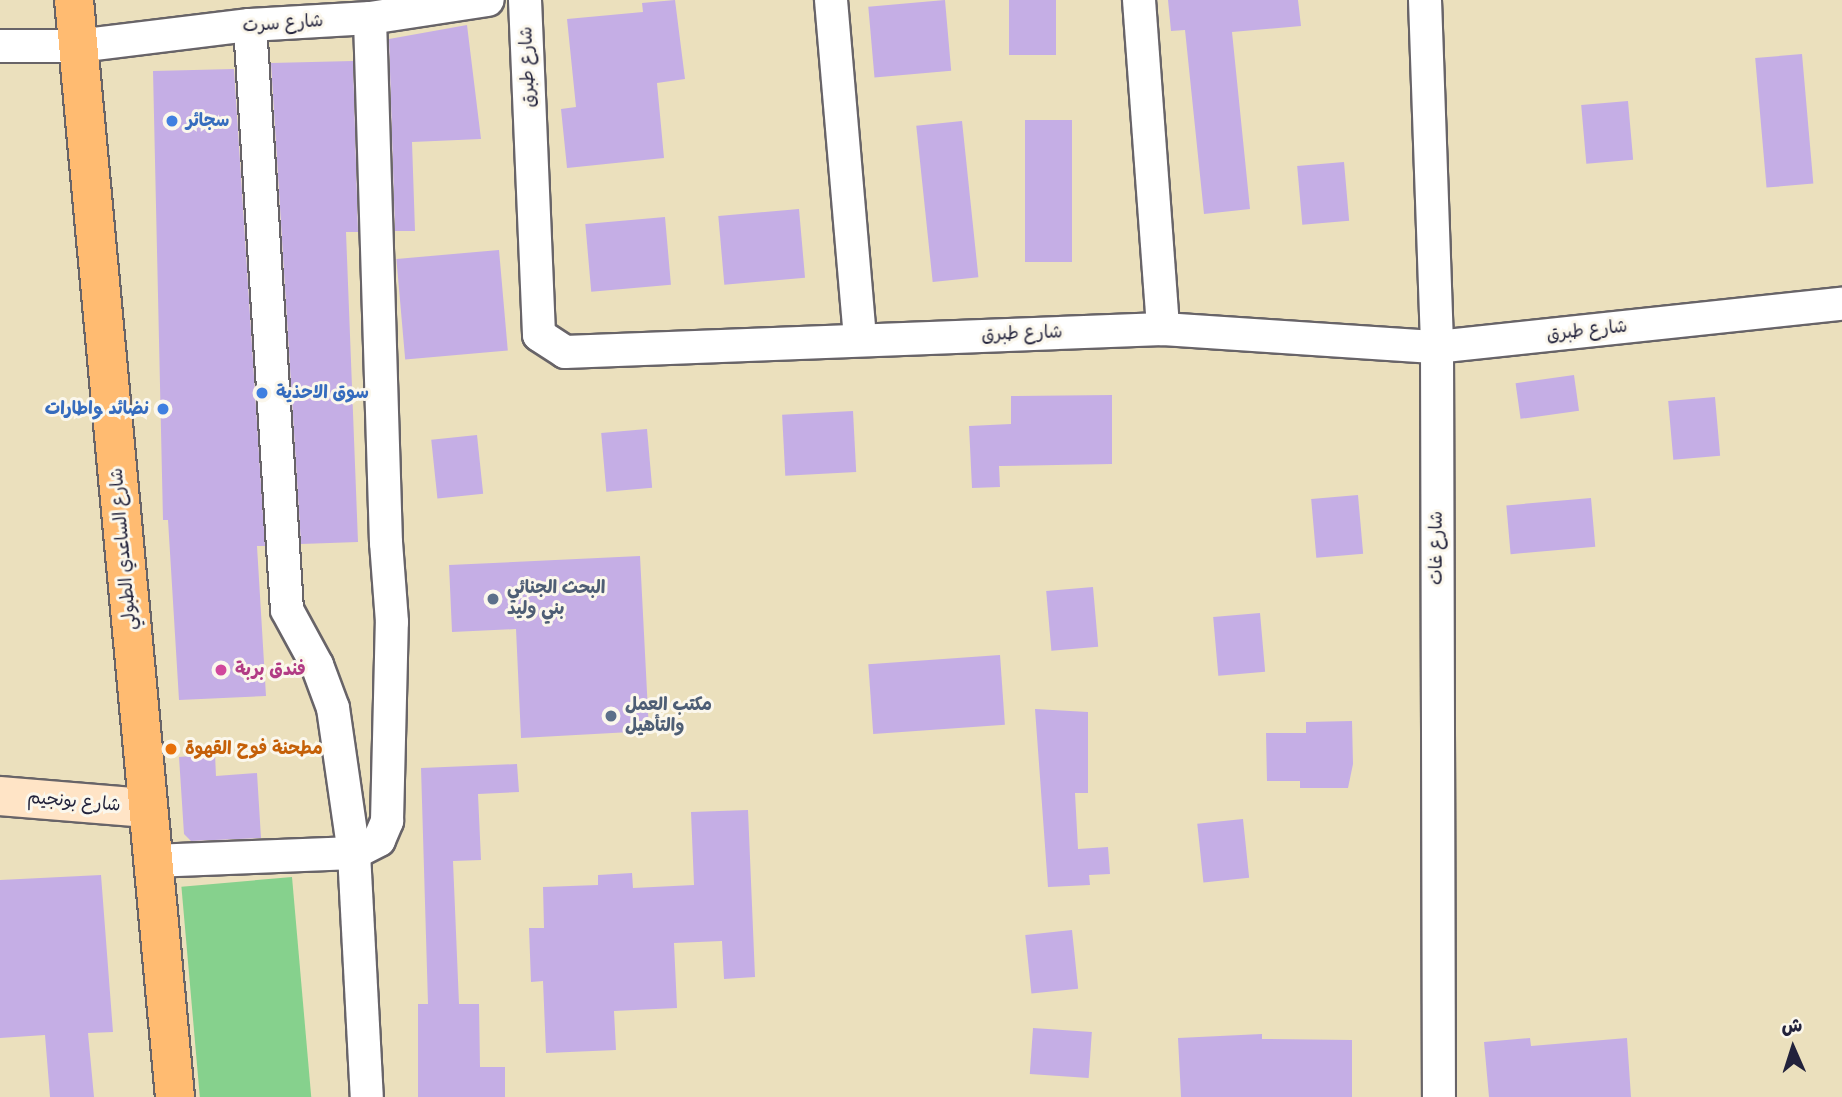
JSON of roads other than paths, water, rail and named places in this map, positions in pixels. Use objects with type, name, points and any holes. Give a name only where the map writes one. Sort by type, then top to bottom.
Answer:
[{"type":"highway","name":"شارع الساعدي الطبولي","points":[[74,0],[175,1097]]},
{"type":"main road","name":"شارع بونجيم","points":[[0,796],[148,808]]},
{"type":"street","name":"شارع سرت","points":[[0,46],[78,46],[250,25],[282,12],[370,18],[488,0]]},
{"type":"street","name":"شارع طبرق","points":[[525,0],[540,335],[565,352],[1163,329],[1437,347],[1842,304]]},
{"type":"street","points":[[831,0],[860,340]]},
{"type":"street","points":[[1139,0],[1163,329]]},
{"type":"street","name":"شارع غات","points":[[1424,0],[1437,347],[1439,1097]]},
{"type":"street","points":[[152,861],[354,853],[379,840],[387,821],[393,710],[370,18]]},
{"type":"street","points":[[250,25],[287,610],[317,665],[333,708],[354,853],[367,1097]]},
{"type":"place","name":"سجائر","points":[[172,121]]},
{"type":"place","name":"سوق الاحذية","points":[[262,393]]},
{"type":"place","name":"نضائد واطارات","points":[[163,409]]},
{"type":"place","name":"البحث الجنائي بني وليد","points":[[493,599]]},
{"type":"place","name":"فندق بربة","points":[[221,670]]},
{"type":"place","name":"مكتب العمل والتأهيل","points":[[611,716]]},
{"type":"place","name":"مطحنة فوح القهوة","points":[[171,749]]}]
